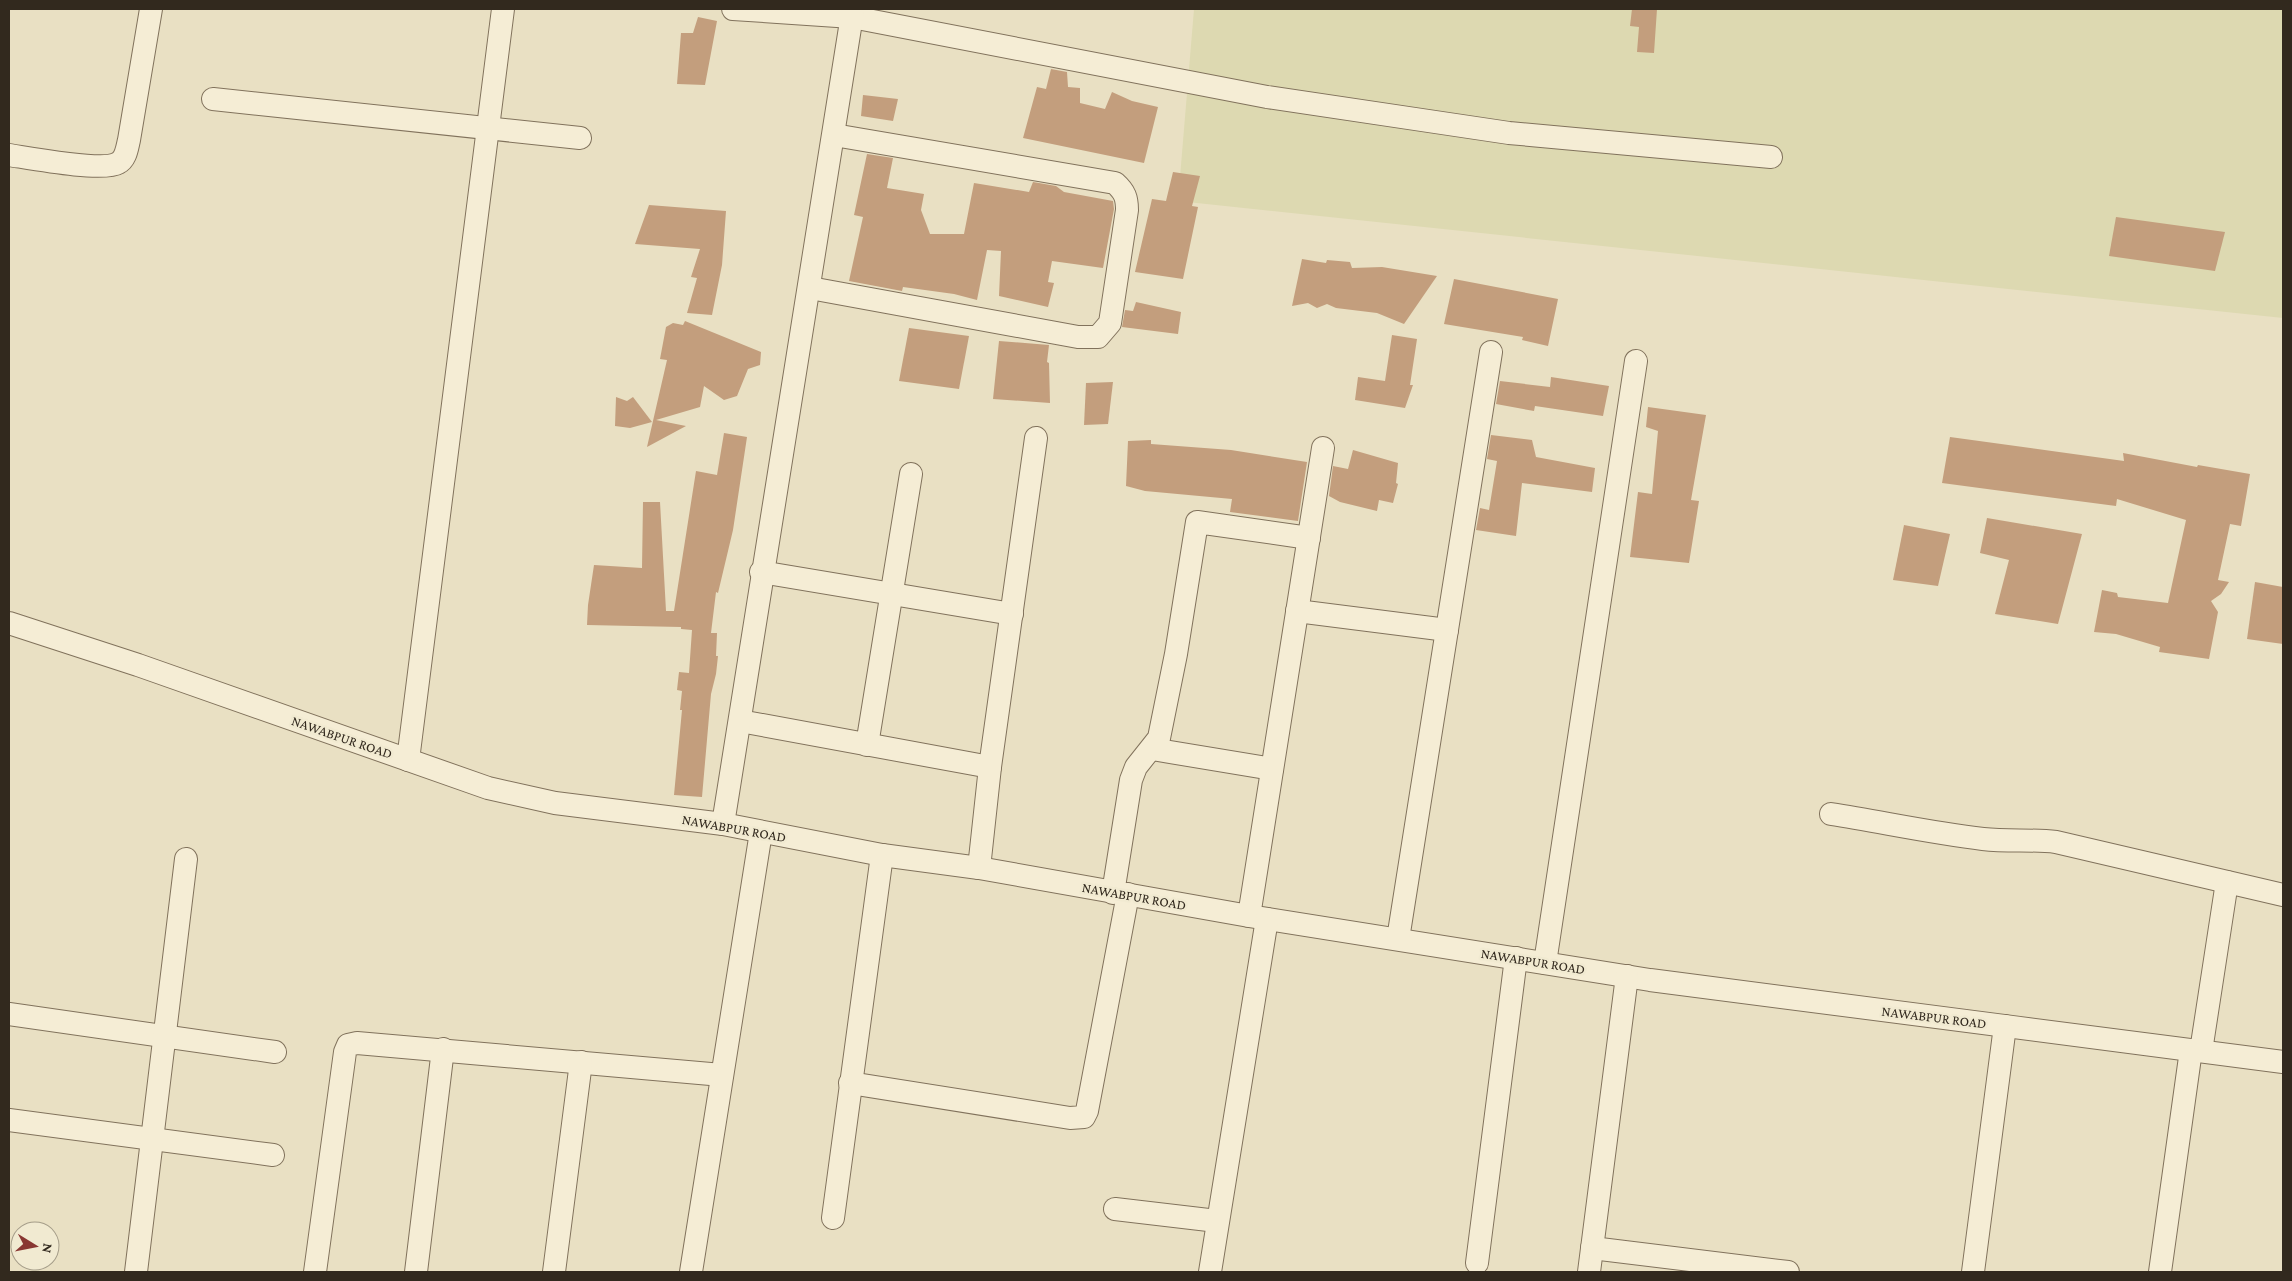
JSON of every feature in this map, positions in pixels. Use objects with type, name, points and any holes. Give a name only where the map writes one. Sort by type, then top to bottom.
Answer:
[{"type":"street","points":[[9,156],[90,165],[109,166],[119,163],[126,154],[129,140],[151,9]]},
{"type":"street","points":[[408,760],[503,9]]},
{"type":"street","points":[[734,9],[852,13],[1267,97],[1509,133],[1770,157]]},
{"type":"street","points":[[723,824],[761,572],[810,288],[852,13]]},
{"type":"street","points":[[213,99],[580,138]]},
{"type":"street","points":[[810,288],[1088,338],[1098,338],[1110,323],[1127,210],[1127,199],[1124,190],[1116,183],[834,135]]},
{"type":"street","points":[[1398,939],[1492,352]]},
{"type":"street","points":[[1545,963],[1636,361]]},
{"type":"street","points":[[979,868],[990,767],[1036,438]]},
{"type":"street","points":[[1210,1272],[1258,917],[1272,769],[1323,448]]},
{"type":"street","points":[[867,745],[911,474]]},
{"type":"street","points":[[850,1083],[1070,1118],[1084,1117],[1087,1111],[1121,894],[1131,780],[1136,767],[1159,738],[1176,654],[1198,522],[1308,538]]},
{"type":"street","points":[[761,572],[1012,614]]},
{"type":"street","points":[[1297,611],[1447,630]]},
{"type":"street","name":"NAWABPUR ROAD","points":[[9,623],[138,665],[488,788],[555,803],[723,824],[882,854],[979,868],[1258,917],[1627,976],[2283,1062]]},
{"type":"street","points":[[740,721],[990,767]]},
{"type":"street","points":[[1152,749],[1272,769]]},
{"type":"street","points":[[1831,814],[1983,839],[2010,842],[2033,839],[2056,842],[2283,895]]},
{"type":"street","points":[[691,1272],[761,832]]},
{"type":"street","points":[[834,1218],[850,1083],[882,854]]},
{"type":"street","points":[[136,1272],[186,859]]},
{"type":"street","points":[[2160,1272],[2196,1051],[2227,882]]},
{"type":"street","points":[[1477,1263],[1516,958]]},
{"type":"street","points":[[1589,1272],[1627,976]]},
{"type":"street","points":[[9,1014],[275,1052]]},
{"type":"street","points":[[1973,1272],[2005,1026]]},
{"type":"street","points":[[315,1272],[345,1052],[348,1046],[357,1043],[443,1049],[722,1075]]},
{"type":"street","points":[[416,1272],[443,1049]]},
{"type":"street","points":[[554,1272],[582,1062]]},
{"type":"street","points":[[9,1120],[273,1155]]},
{"type":"street","points":[[1115,1209],[1217,1221]]},
{"type":"street","points":[[1592,1248],[1788,1272]]},
{"type":"shaded area","points":[[1194,9],[2283,9],[2283,318],[1178,201]]},
{"type":"building","points":[[1632,9],[1657,9],[1654,53],[1637,52],[1639,27],[1630,26]]},
{"type":"building","points":[[698,17],[717,21],[705,85],[677,84],[681,33],[693,33]]},
{"type":"building","points":[[1051,69],[1067,72],[1068,87],[1080,88],[1080,103],[1105,109],[1112,92],[1132,101],[1158,107],[1144,163],[1023,138],[1037,87],[1046,89]]},
{"type":"building","points":[[863,95],[898,99],[893,121],[861,116]]},
{"type":"building","points":[[867,154],[893,158],[887,188],[924,194],[921,210],[930,234],[964,234],[974,183],[1029,192],[1033,182],[1056,186],[1064,192],[1113,201],[1114,209],[1103,268],[1052,261],[1048,282],[1054,283],[1048,307],[999,296],[1001,251],[987,250],[977,300],[954,294],[903,287],[902,291],[849,281],[863,217],[854,215]]},
{"type":"building","points":[[1173,172],[1200,176],[1192,206],[1198,207],[1183,279],[1135,272],[1152,199],[1166,201]]},
{"type":"building","points":[[649,205],[726,211],[722,265],[712,315],[687,313],[697,278],[691,277],[700,249],[635,244]]},
{"type":"building","points":[[2116,217],[2225,232],[2215,271],[2109,256]]},
{"type":"building","points":[[1302,259],[1326,263],[1327,260],[1350,262],[1352,268],[1382,267],[1437,276],[1404,324],[1377,313],[1336,308],[1327,304],[1317,308],[1308,303],[1292,306]]},
{"type":"building","points":[[1454,279],[1558,299],[1548,346],[1522,340],[1523,337],[1444,324]]},
{"type":"building","points":[[1136,302],[1181,312],[1178,334],[1122,327],[1125,310],[1133,311]]},
{"type":"building","points":[[685,321],[761,352],[760,365],[748,369],[737,396],[724,400],[704,386],[700,407],[656,420],[686,426],[647,447],[667,360],[660,359],[666,327],[673,323],[683,325]]},
{"type":"building","points":[[909,328],[969,336],[959,389],[899,381]]},
{"type":"building","points":[[1392,335],[1417,339],[1410,385],[1413,385],[1405,408],[1355,400],[1358,377],[1385,381]]},
{"type":"building","points":[[999,341],[1049,345],[1047,362],[1049,363],[1050,403],[993,399]]},
{"type":"building","points":[[1551,377],[1609,386],[1603,416],[1535,406],[1534,411],[1496,404],[1500,381],[1550,387]]},
{"type":"building","points":[[1113,382],[1108,424],[1084,425],[1086,383]]},
{"type":"building","points":[[616,397],[627,401],[633,397],[652,422],[630,428],[615,426]]},
{"type":"building","points":[[1648,407],[1706,415],[1691,500],[1699,501],[1689,563],[1630,557],[1638,492],[1652,494],[1658,431],[1646,427]]},
{"type":"building","points":[[724,433],[747,437],[733,530],[718,593],[716,592],[711,633],[717,633],[716,656],[718,656],[711,694],[702,797],[674,795],[682,710],[680,710],[682,691],[677,690],[679,672],[689,673],[692,630],[681,629],[681,627],[587,625],[588,605],[594,565],[642,568],[643,502],[660,502],[666,611],[674,611],[696,471],[717,475]]},
{"type":"building","points":[[1491,435],[1532,440],[1536,457],[1595,468],[1592,492],[1522,483],[1516,536],[1476,530],[1480,508],[1489,510],[1497,461],[1487,459]]},
{"type":"building","points":[[1950,437],[2124,461],[2123,453],[2197,467],[2198,465],[2250,474],[2241,526],[2230,524],[2218,580],[2229,582],[2221,594],[2211,601],[2218,612],[2209,659],[2159,652],[2160,647],[2116,634],[2094,632],[2102,590],[2117,593],[2118,597],[2168,603],[2186,520],[2117,499],[2116,506],[1942,483]]},
{"type":"building","points":[[1151,440],[1151,444],[1231,450],[1307,462],[1298,521],[1230,512],[1232,499],[1145,491],[1126,486],[1128,441]]},
{"type":"building","points":[[1353,450],[1398,463],[1396,483],[1398,484],[1393,503],[1379,500],[1377,511],[1340,502],[1329,496],[1333,466],[1348,469]]},
{"type":"building","points":[[1987,518],[2082,534],[2058,624],[1995,614],[2009,560],[1980,553]]},
{"type":"building","points":[[1904,525],[1950,534],[1938,586],[1893,580]]},
{"type":"building","points":[[2255,582],[2283,587],[2283,644],[2247,639]]}]
